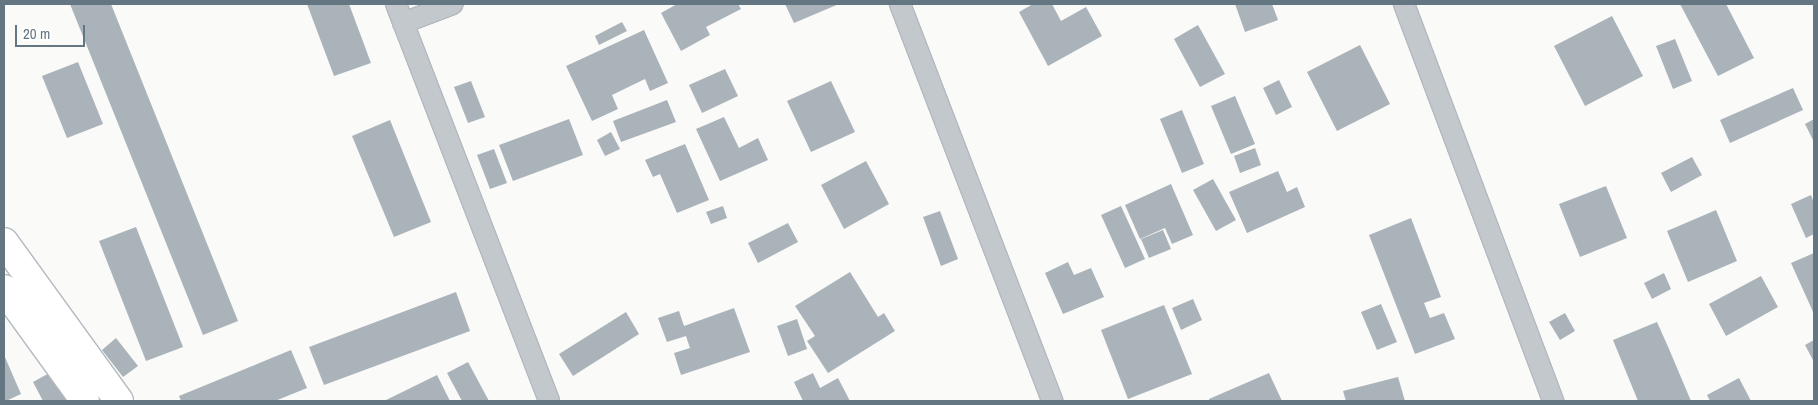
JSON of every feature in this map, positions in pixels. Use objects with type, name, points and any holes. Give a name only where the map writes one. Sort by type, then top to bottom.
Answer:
[{"type":"street","points":[[396,4],[549,401]]},
{"type":"street","points":[[403,23],[453,4]]},
{"type":"street","points":[[900,4],[1052,401]]},
{"type":"street","points":[[1404,4],[1553,401]]},
{"type":"street","points":[[4,242],[119,401]]},
{"type":"street","points":[[4,289],[85,401]]},
{"type":"building","points":[[70,4],[111,4],[238,321],[203,335]]},
{"type":"building","points":[[307,4],[349,4],[371,63],[334,76]]},
{"type":"building","points":[[677,4],[738,4],[741,9],[706,27],[710,35],[681,51],[661,13]]},
{"type":"building","points":[[785,4],[839,4],[794,23]]},
{"type":"building","points":[[1033,4],[1052,4],[1061,21],[1086,7],[1102,36],[1048,66],[1019,12]]},
{"type":"building","points":[[1235,4],[1272,4],[1278,20],[1245,32]]},
{"type":"building","points":[[1680,4],[1726,4],[1754,58],[1718,76]]},
{"type":"building","points":[[1612,16],[1643,76],[1585,106],[1554,46]]},
{"type":"building","points":[[622,22],[627,31],[599,45],[595,36]]},
{"type":"building","points":[[1198,25],[1225,74],[1200,87],[1174,39]]},
{"type":"building","points":[[644,30],[668,83],[650,91],[645,79],[612,95],[618,109],[592,121],[566,66]]},
{"type":"building","points":[[1675,39],[1692,81],[1673,89],[1656,46]]},
{"type":"building","points":[[1360,45],[1390,104],[1337,131],[1307,72]]},
{"type":"building","points":[[78,62],[103,124],[67,138],[42,76]]},
{"type":"building","points":[[725,69],[738,96],[702,113],[689,85]]},
{"type":"building","points":[[1279,80],[1292,107],[1276,115],[1263,88]]},
{"type":"building","points":[[471,81],[485,117],[468,123],[454,87]]},
{"type":"building","points":[[831,81],[855,132],[811,152],[787,101]]},
{"type":"building","points":[[1793,88],[1803,110],[1730,143],[1720,120]]},
{"type":"building","points":[[1235,96],[1255,144],[1231,154],[1211,106]]},
{"type":"building","points":[[667,100],[676,122],[621,142],[613,121]]},
{"type":"building","points":[[1182,110],[1204,164],[1182,173],[1160,119]]},
{"type":"building","points":[[724,117],[739,148],[758,138],[768,160],[720,181],[696,129]]},
{"type":"building","points":[[569,119],[583,155],[513,181],[499,145]]},
{"type":"building","points":[[1814,119],[1814,142],[1805,124]]},
{"type":"building","points":[[390,120],[431,222],[394,237],[352,136]]},
{"type":"building","points":[[611,132],[620,149],[605,156],[597,140]]},
{"type":"building","points":[[685,144],[709,200],[677,213],[660,174],[653,177],[645,160]]},
{"type":"building","points":[[1255,148],[1261,165],[1240,173],[1234,156]]},
{"type":"building","points":[[494,149],[507,183],[490,189],[477,155]]},
{"type":"building","points":[[1692,157],[1702,175],[1671,192],[1661,173]]},
{"type":"building","points":[[866,161],[889,204],[844,229],[821,185]]},
{"type":"building","points":[[1278,171],[1287,192],[1297,187],[1305,207],[1247,233],[1229,192]]},
{"type":"building","points":[[1213,179],[1236,220],[1216,231],[1193,190]]},
{"type":"building","points":[[1171,184],[1193,235],[1172,244],[1165,228],[1140,239],[1125,205]]},
{"type":"building","points":[[1606,186],[1627,238],[1580,257],[1559,204]]},
{"type":"building","points":[[1811,195],[1814,203],[1814,234],[1806,238],[1791,204]]},
{"type":"building","points":[[723,206],[727,218],[711,224],[706,212]]},
{"type":"building","points":[[1121,206],[1145,259],[1125,268],[1101,215]]},
{"type":"building","points":[[1716,210],[1737,261],[1688,282],[1667,231]]},
{"type":"building","points":[[940,211],[958,259],[941,266],[923,217]]},
{"type":"building","points":[[1411,218],[1441,297],[1424,303],[1430,318],[1444,313],[1455,339],[1415,354],[1369,235]]},
{"type":"building","points":[[788,223],[798,242],[758,263],[748,243]]},
{"type":"building","points":[[136,227],[183,347],[146,361],[99,241]]},
{"type":"building","points":[[1163,230],[1171,249],[1149,258],[1141,239]]},
{"type":"building","points":[[1814,253],[1814,314],[1791,263]]},
{"type":"building","points":[[1068,262],[1074,275],[1091,268],[1104,297],[1063,314],[1045,273]]},
{"type":"building","points":[[850,272],[878,317],[884,313],[895,331],[828,373],[807,341],[815,336],[795,306]]},
{"type":"building","points":[[1664,273],[1671,289],[1652,299],[1644,283]]},
{"type":"building","points":[[1761,276],[1778,307],[1726,336],[1709,304]]},
{"type":"building","points":[[456,292],[470,331],[324,385],[309,347]]},
{"type":"building","points":[[1193,299],[1202,320],[1181,330],[1172,308]]},
{"type":"building","points":[[1381,304],[1397,342],[1377,350],[1361,312]]},
{"type":"building","points":[[1164,305],[1192,374],[1128,399],[1101,330]]},
{"type":"building","points":[[734,308],[750,352],[681,375],[674,353],[690,348],[686,336],[667,342],[658,318],[679,311],[684,326]]},
{"type":"building","points":[[626,312],[639,334],[573,376],[559,354]]},
{"type":"building","points":[[1565,313],[1575,331],[1560,340],[1549,322]]},
{"type":"building","points":[[797,319],[807,349],[788,356],[777,326]]},
{"type":"building","points":[[1657,322],[1691,401],[1638,401],[1613,340]]},
{"type":"building","points":[[116,338],[138,366],[123,377],[102,350]]},
{"type":"building","points":[[1814,340],[1814,362],[1805,345]]},
{"type":"building","points":[[291,350],[307,388],[275,401],[181,401],[179,396]]},
{"type":"building","points":[[4,355],[21,394],[6,401],[4,401]]},
{"type":"building","points":[[468,362],[489,401],[462,401],[447,373]]},
{"type":"building","points":[[53,371],[68,399],[63,401],[43,401],[33,382]]},
{"type":"building","points":[[813,373],[820,388],[838,378],[850,401],[803,401],[794,382]]},
{"type":"building","points":[[1269,373],[1282,401],[1209,401],[1209,399]]},
{"type":"building","points":[[437,375],[450,401],[384,401]]},
{"type":"building","points":[[1398,377],[1405,401],[1346,401],[1343,391]]},
{"type":"building","points":[[1739,378],[1751,401],[1710,401],[1707,395]]}]
